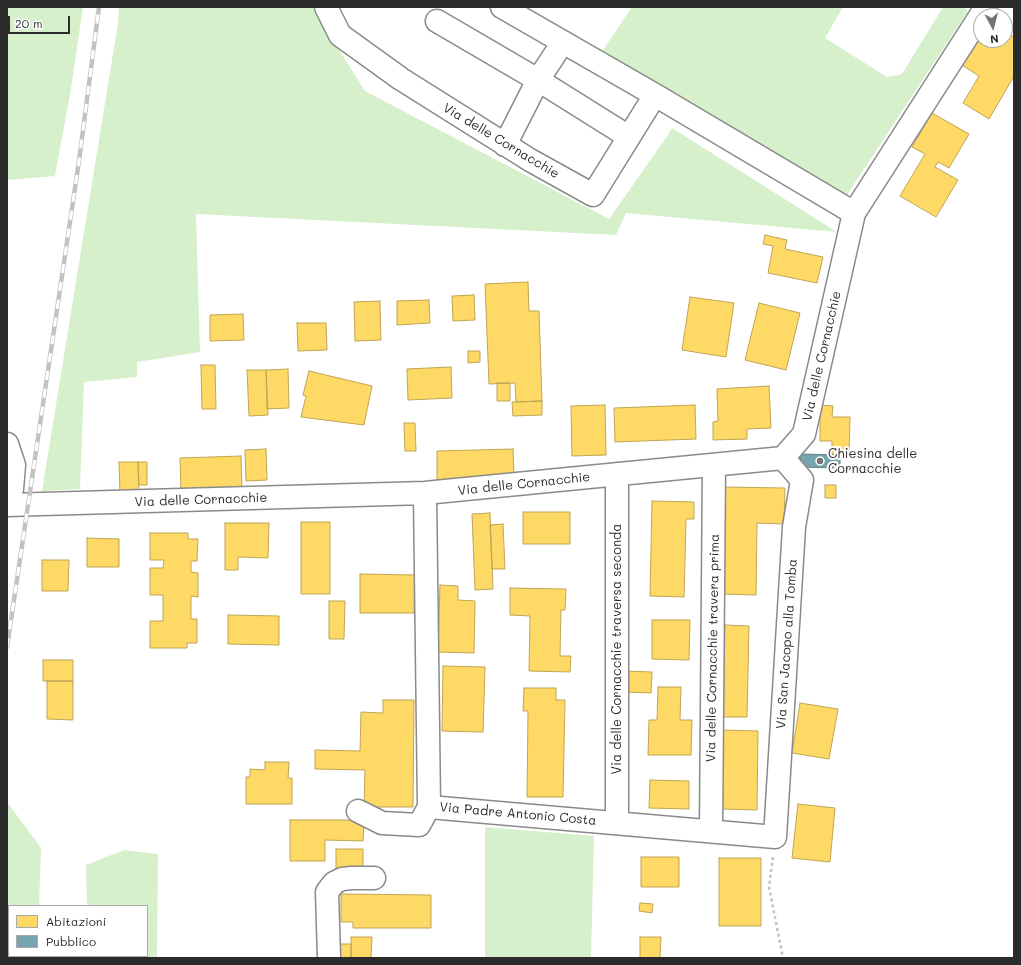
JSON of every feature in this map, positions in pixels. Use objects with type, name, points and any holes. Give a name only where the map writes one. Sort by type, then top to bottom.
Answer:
[{"type":"street","name":"Via delle Cornacchie","points":[[326,7],[340,35],[401,79],[505,145],[593,195],[655,95]]},
{"type":"street","points":[[502,7],[655,95],[854,213]]},
{"type":"street","name":"Via delle Cornacchie","points":[[7,505],[425,493],[783,458],[804,434],[854,213],[986,7]]},
{"type":"street","points":[[437,21],[538,80],[629,137]]},
{"type":"street","points":[[505,145],[538,80],[563,42]]},
{"type":"street","points":[[7,444],[14,465],[12,489],[7,500]]},
{"type":"street","name":"Via San Jacopo alla Tomba","points":[[775,837],[794,527],[802,480],[783,458]]},
{"type":"street","name":"Via delle Cornacchie travera prima","points":[[711,831],[714,465]]},
{"type":"street","name":"Via delle Cornacchie traversa seconda","points":[[617,474],[617,823]]},
{"type":"street","name":"Via Padre Antonio Costa","points":[[425,493],[429,806],[775,837]]},
{"type":"street","points":[[358,811],[382,823],[419,825],[429,806]]},
{"type":"street","points":[[329,958],[327,892],[334,883],[342,879],[374,878]]},
{"type":"path","points":[[775,837],[769,887],[783,958]]},
{"type":"green space","points":[[7,7],[83,7],[71,89],[55,176],[7,180]]},
{"type":"green space","points":[[119,7],[312,7],[365,91],[609,219],[672,128],[837,232],[626,213],[616,235],[196,214],[200,352],[137,362],[137,377],[84,382],[80,489],[42,491],[118,23]]},
{"type":"green space","points":[[632,7],[843,7],[825,38],[887,77],[902,74],[943,7],[963,7],[968,11],[843,201],[601,53]]},
{"type":"green space","points":[[7,802],[41,848],[39,905],[8,905],[8,957],[20,957],[7,958]]},
{"type":"green space","points":[[485,827],[594,836],[591,958],[485,958]]},
{"type":"green space","points":[[124,850],[158,854],[157,958],[88,958],[148,957],[148,905],[87,905],[86,865]]},
{"type":"building: Abitazioni","points":[[1014,37],[1014,76],[989,119],[963,103],[979,76],[962,65],[973,46],[973,48],[1013,48]]},
{"type":"building: Abitazioni","points":[[932,113],[969,134],[949,168],[938,162],[935,167],[958,180],[936,217],[900,196],[925,154],[912,147]]},
{"type":"building: Abitazioni","points":[[765,235],[787,240],[785,249],[823,257],[817,283],[768,273],[773,246],[763,244]]},
{"type":"building: Abitazioni","points":[[528,282],[529,311],[539,311],[542,401],[516,402],[515,383],[489,384],[485,284]]},
{"type":"building: Abitazioni","points":[[474,295],[475,320],[453,321],[452,296]]},
{"type":"building: Abitazioni","points":[[690,297],[734,303],[726,357],[682,350]]},
{"type":"building: Abitazioni","points":[[429,300],[430,323],[397,325],[397,301]]},
{"type":"building: Abitazioni","points":[[380,301],[381,340],[355,341],[354,302]]},
{"type":"building: Abitazioni","points":[[759,303],[800,313],[786,370],[745,360]]},
{"type":"building: Abitazioni","points":[[243,314],[244,340],[210,341],[210,315]]},
{"type":"building: Abitazioni","points":[[297,323],[326,323],[327,350],[298,351]]},
{"type":"building: Abitazioni","points":[[468,351],[480,351],[480,362],[468,363]]},
{"type":"building: Abitazioni","points":[[201,365],[215,365],[216,409],[202,409]]},
{"type":"building: Abitazioni","points":[[451,367],[452,398],[408,400],[407,369]]},
{"type":"building: Abitazioni","points":[[288,369],[289,408],[267,409],[266,370]]},
{"type":"building: Abitazioni","points":[[247,370],[266,370],[268,415],[249,416]]},
{"type":"building: Abitazioni","points":[[309,371],[372,386],[364,425],[301,417],[306,396],[303,395]]},
{"type":"building: Abitazioni","points":[[497,383],[510,383],[510,401],[497,401]]},
{"type":"building: Abitazioni","points":[[769,386],[771,428],[747,429],[747,439],[713,440],[713,422],[718,421],[717,389]]},
{"type":"building: Abitazioni","points":[[542,401],[542,415],[513,416],[512,402]]},
{"type":"building: Abitazioni","points":[[605,405],[606,455],[572,456],[571,406]]},
{"type":"building: Abitazioni","points":[[695,405],[696,439],[615,442],[614,408]]},
{"type":"building: Abitazioni","points":[[820,405],[833,406],[832,417],[850,417],[849,455],[832,455],[832,441],[820,441]]},
{"type":"building: Abitazioni","points":[[404,423],[415,423],[416,451],[405,451]]},
{"type":"building: Abitazioni","points":[[266,449],[267,480],[246,481],[245,450]]},
{"type":"building: Abitazioni","points":[[513,449],[514,477],[437,480],[437,451]]},
{"type":"building: Abitazioni","points":[[241,456],[242,489],[181,492],[180,458]]},
{"type":"building: Abitazioni","points":[[119,462],[138,462],[139,495],[120,495]]},
{"type":"building: Abitazioni","points":[[138,462],[147,462],[147,485],[139,485]]},
{"type":"building: Abitazioni","points":[[825,485],[836,485],[836,498],[825,498]]},
{"type":"building: Abitazioni","points":[[724,487],[785,488],[784,524],[757,523],[756,595],[722,594]]},
{"type":"building: Abitazioni","points":[[652,501],[694,502],[694,519],[686,519],[684,597],[650,596]]},
{"type":"building: Abitazioni","points":[[523,512],[570,512],[570,544],[523,544]]},
{"type":"building: Abitazioni","points":[[490,513],[493,589],[475,590],[472,514]]},
{"type":"building: Abitazioni","points":[[301,522],[330,522],[330,594],[301,594]]},
{"type":"building: Abitazioni","points":[[225,523],[269,523],[268,558],[238,557],[238,570],[225,570]]},
{"type":"building: Abitazioni","points":[[503,524],[505,569],[492,569],[490,525]]},
{"type":"building: Abitazioni","points":[[150,533],[188,533],[188,539],[198,539],[197,561],[191,561],[191,572],[198,573],[198,597],[191,596],[191,619],[197,619],[197,643],[187,643],[187,648],[150,648],[150,621],[163,621],[163,595],[150,595],[150,568],[163,568],[164,560],[150,560]]},
{"type":"building: Abitazioni","points":[[87,538],[119,539],[119,567],[87,567]]},
{"type":"building: Abitazioni","points":[[42,560],[69,560],[68,591],[42,591]]},
{"type":"building: Abitazioni","points":[[360,574],[415,575],[414,613],[360,613]]},
{"type":"building: Abitazioni","points":[[440,585],[458,586],[458,600],[475,601],[474,653],[438,652]]},
{"type":"building: Abitazioni","points":[[510,588],[566,589],[565,610],[561,610],[560,656],[571,656],[570,672],[529,671],[530,616],[510,615]]},
{"type":"building: Abitazioni","points":[[329,601],[345,601],[344,639],[329,639]]},
{"type":"building: Abitazioni","points":[[228,615],[279,616],[279,645],[228,644]]},
{"type":"building: Abitazioni","points":[[652,620],[690,620],[689,660],[652,659]]},
{"type":"building: Abitazioni","points":[[725,625],[749,626],[747,717],[723,717]]},
{"type":"building: Abitazioni","points":[[43,660],[73,660],[73,681],[43,681]]},
{"type":"building: Abitazioni","points":[[443,666],[485,667],[483,732],[442,731]]},
{"type":"building: Abitazioni","points":[[626,671],[652,672],[651,693],[625,692]]},
{"type":"building: Abitazioni","points":[[47,681],[73,681],[73,720],[47,719]]},
{"type":"building: Abitazioni","points":[[658,687],[681,687],[680,720],[692,720],[691,755],[648,755],[649,720],[657,720]]},
{"type":"building: Abitazioni","points":[[524,688],[556,688],[556,700],[565,700],[563,797],[527,797],[528,711],[523,711]]},
{"type":"building: Abitazioni","points":[[383,700],[414,700],[413,807],[364,807],[365,770],[315,769],[315,750],[360,751],[361,712],[383,713]]},
{"type":"building: Abitazioni","points":[[800,703],[838,709],[829,759],[792,753]]},
{"type":"building: Abitazioni","points":[[723,730],[758,731],[757,810],[722,809]]},
{"type":"building: Abitazioni","points":[[265,762],[289,762],[288,778],[292,778],[292,804],[246,804],[246,777],[250,777],[250,769],[265,770]]},
{"type":"building: Abitazioni","points":[[650,780],[689,781],[689,809],[649,808]]},
{"type":"building: Abitazioni","points":[[798,804],[835,808],[830,862],[792,858]]},
{"type":"building: Abitazioni","points":[[290,820],[364,820],[363,841],[325,840],[325,861],[290,861]]},
{"type":"building: Abitazioni","points":[[336,849],[363,849],[363,868],[336,868]]},
{"type":"building: Abitazioni","points":[[641,857],[679,857],[679,887],[641,887]]},
{"type":"building: Abitazioni","points":[[719,858],[761,858],[761,926],[719,926]]},
{"type":"building: Abitazioni","points":[[341,894],[431,895],[431,928],[353,928],[353,922],[341,922]]},
{"type":"building: Abitazioni","points":[[640,903],[653,904],[652,913],[639,911]]},
{"type":"building: Abitazioni","points":[[351,937],[372,937],[371,958],[351,958]]},
{"type":"building: Abitazioni","points":[[640,937],[661,937],[660,958],[640,958]]},
{"type":"building: Abitazioni","points":[[337,944],[351,944],[351,958],[337,958]]},
{"type":"building: Pubblico","name":"Chiesina delle Cornacchie","points":[[801,454],[840,455],[840,468],[800,467]]},
{"type":"railway","points":[[7,647],[79,161],[99,7]]},
{"type":"place","name":"Chiesina delle Cornacchie","points":[[820,461]]}]
